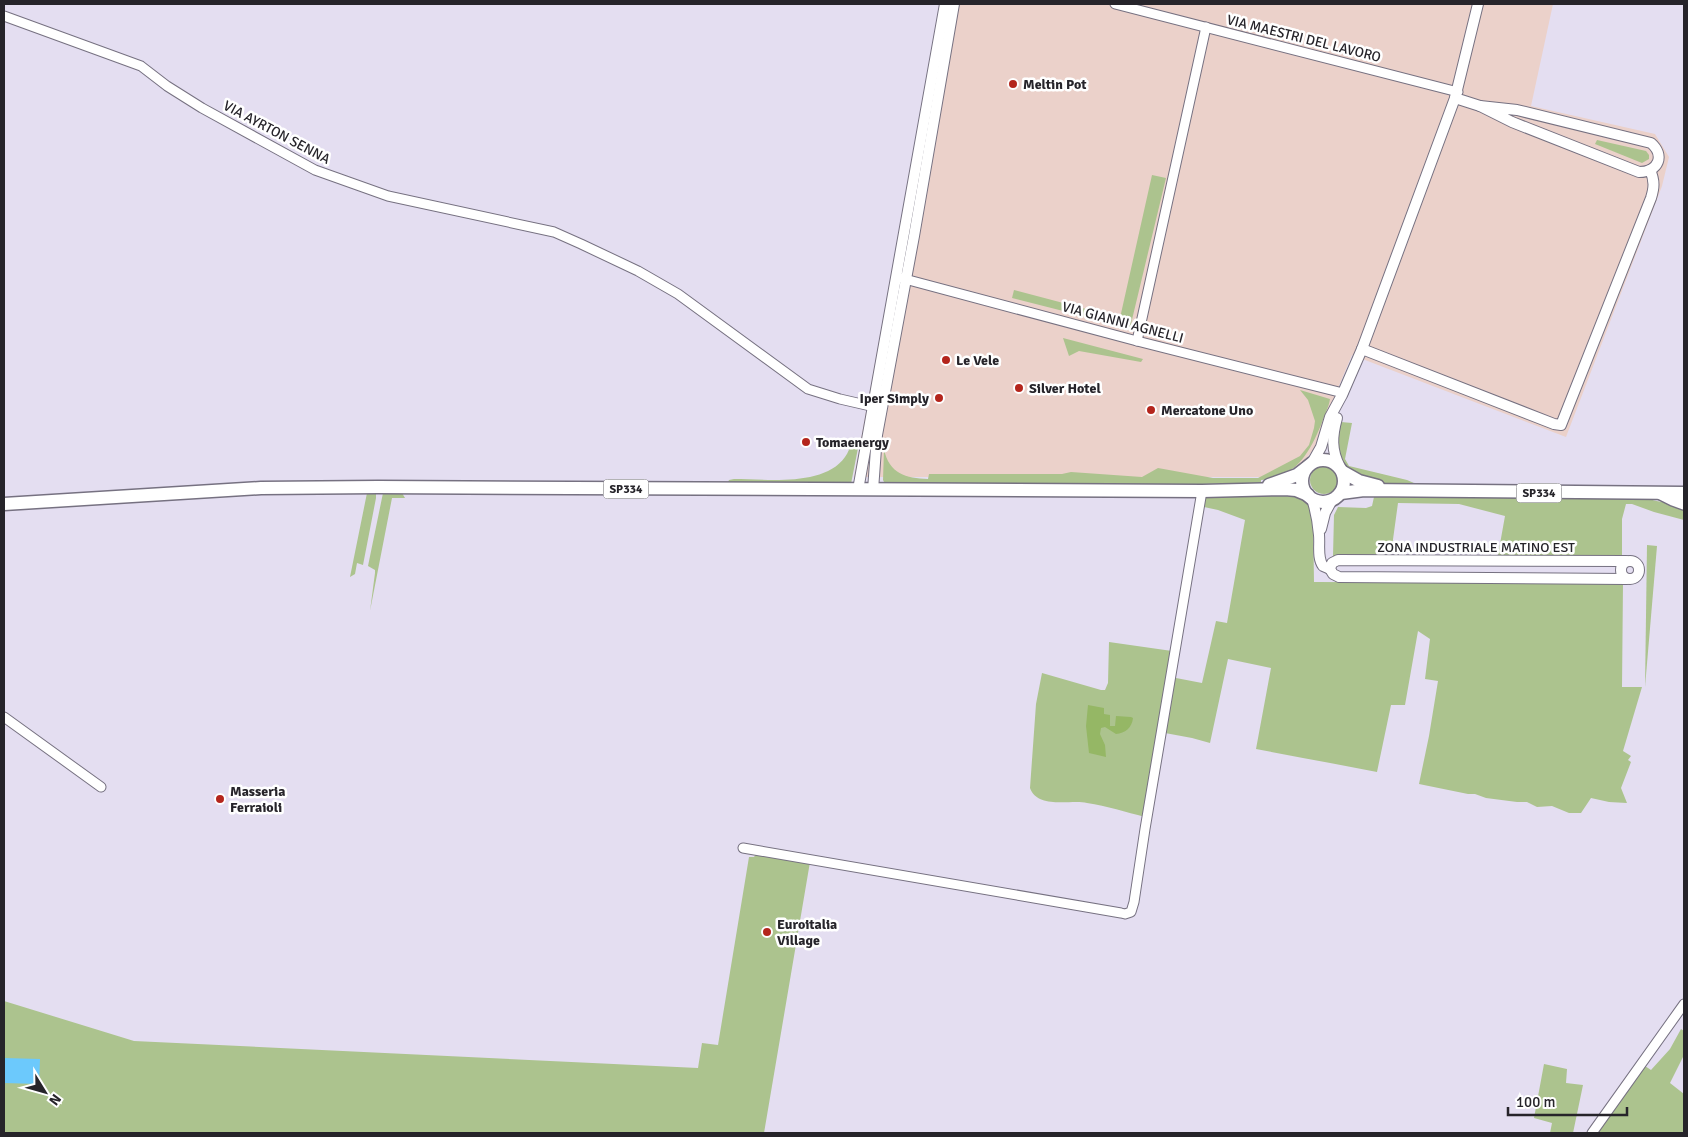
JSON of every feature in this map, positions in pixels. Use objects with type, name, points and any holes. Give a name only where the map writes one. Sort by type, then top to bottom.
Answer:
[{"type":"main road","name":"SP334","points":[[1250,490],[1289,479],[1298,475],[1310,464],[1325,460],[1331,461],[1360,481],[1394,491]]},
{"type":"main road","points":[[1310,464],[1302,479],[1304,489],[1310,497]]},
{"type":"main road","points":[[1337,497],[1345,483],[1341,469]]},
{"type":"main road","name":"SP334","points":[[4,504],[145,494],[378,486],[858,490],[1296,490],[1322,502],[1356,491],[1684,493]]},
{"type":"main road","points":[[1661,494],[1684,504]]},
{"type":"street","points":[[886,361],[896,277],[945,4]]},
{"type":"street","points":[[858,490],[906,279],[954,4]]},
{"type":"street","name":"VIA MAESTRI DEL LAVORO","points":[[1115,4],[1456,95]]},
{"type":"street","points":[[1310,464],[1321,447],[1332,411],[1342,394],[1362,349],[1456,95],[1478,4]]},
{"type":"street","name":"VIA AYRTON SENNA","points":[[4,16],[141,66],[167,86],[202,108],[315,170],[388,196],[554,232],[630,267],[678,294],[808,389],[877,408]]},
{"type":"street","points":[[1137,341],[1206,27]]},
{"type":"street","points":[[1456,95],[1512,122],[1640,172],[1654,168],[1658,162],[1659,155],[1651,142],[1516,110],[1480,106]]},
{"type":"street","points":[[1362,349],[1554,424],[1561,425],[1651,198],[1654,187],[1650,170]]},
{"type":"street","name":"VIA GIANNI AGNELLI","points":[[896,277],[1342,394]]},
{"type":"street","points":[[1341,469],[1335,457],[1332,439],[1342,394]]},
{"type":"street","points":[[873,490],[878,435],[877,408]]},
{"type":"street","points":[[743,848],[1112,912],[1126,914],[1131,912],[1202,491]]},
{"type":"street","points":[[1310,497],[1316,512],[1320,562],[1336,576],[1631,579],[1636,577],[1640,569],[1631,560],[1626,561],[1621,568],[1621,572],[1626,578]]},
{"type":"street","points":[[1319,535],[1325,513],[1337,497]]},
{"type":"street","name":"ZONA INDUSTRIALE MATINO EST","points":[[1330,569],[1332,564],[1338,560],[1626,561]]},
{"type":"street","points":[[1416,560],[1416,578]]},
{"type":"street","points":[[1541,577],[1542,561]]},
{"type":"street","points":[[4,717],[101,788]]},
{"type":"street","points":[[1592,1133],[1684,1004]]},
{"type":"shaded area","points":[[941,4],[1553,4],[1531,106],[1655,134],[1669,157],[1662,186],[1566,437],[1352,355],[1314,449],[1301,465],[1271,477],[854,477]]},
{"type":"green space","points":[[1597,140],[1646,151],[1649,159],[1642,163],[1595,144]]},
{"type":"green space","points":[[1152,175],[1166,178],[1130,328],[1012,298],[1014,290],[1120,318]]},
{"type":"green space","points":[[1063,338],[1143,359],[1141,362],[1079,351],[1069,356]]},
{"type":"green space","points":[[1300,390],[1330,399],[1321,425],[1300,462],[1283,474],[1261,480],[1261,483],[1079,486],[885,484],[883,480],[884,449],[886,457],[894,469],[906,476],[928,479],[929,474],[1062,474],[1071,472],[1142,477],[1158,468],[1213,478],[1258,478],[1300,456],[1309,445],[1315,421],[1308,400]]},
{"type":"green space","points":[[1341,422],[1352,423],[1345,459],[1349,466],[1407,480],[1414,483],[1413,486],[1367,479],[1347,468],[1340,460],[1336,449]]},
{"type":"green space","points":[[852,443],[858,448],[851,484],[727,484],[729,480],[734,479],[794,479],[823,473],[836,467],[845,457]]},
{"type":"green space","points":[[1324,466],[1334,470],[1338,480],[1334,490],[1324,494],[1314,490],[1310,480],[1314,470]]},
{"type":"green space","points":[[373,492],[376,494],[376,498],[363,565],[357,563],[355,574],[350,577],[367,493]]},
{"type":"green space","points":[[383,493],[402,493],[405,498],[392,498],[370,611],[375,570],[368,566]]},
{"type":"green space","points":[[1261,494],[1261,496],[1302,495],[1310,504],[1313,516],[1314,582],[1623,583],[1622,687],[1642,687],[1623,751],[1631,756],[1628,760],[1631,762],[1621,788],[1627,803],[1591,798],[1581,813],[1569,813],[1552,806],[1537,807],[1527,802],[1486,798],[1475,794],[1419,784],[1438,681],[1425,679],[1430,639],[1418,631],[1405,705],[1391,705],[1377,772],[1256,749],[1271,668],[1228,659],[1210,743],[1165,733],[1176,665],[1176,678],[1202,683],[1216,621],[1227,623],[1245,520],[1204,507],[1205,496],[1234,497]]},
{"type":"green space","points":[[1374,497],[1649,499],[1684,506],[1684,520],[1632,504],[1626,504],[1622,519],[1622,557],[1498,555],[1505,516],[1459,504],[1398,503],[1391,554],[1333,556],[1334,515],[1338,507],[1366,508],[1372,506]]},
{"type":"green space","points":[[1647,545],[1657,546],[1645,687]]},
{"type":"green space","points":[[1109,642],[1172,651],[1145,817],[1087,803],[1056,802],[1040,799],[1034,795],[1030,788],[1036,704],[1042,673],[1105,690],[1108,683]]},
{"type":"green space","points":[[1088,705],[1104,708],[1104,714],[1110,715],[1110,726],[1115,726],[1116,716],[1133,718],[1130,727],[1116,734],[1105,727],[1101,728],[1100,734],[1105,745],[1106,757],[1089,753],[1086,726]]},
{"type":"green space","name":"Euroitalia Village","points":[[756,854],[810,862],[764,1133],[4,1133],[4,1001],[134,1041],[698,1068],[702,1043],[718,1045],[749,857],[754,857]]},
{"type":"green space","points":[[1681,1029],[1684,1031],[1684,1055],[1670,1083],[1684,1094],[1684,1133],[1595,1133],[1645,1066],[1651,1070],[1670,1049]]},
{"type":"green space","points":[[1544,1064],[1567,1069],[1566,1083],[1583,1085],[1573,1133],[1550,1133],[1552,1123],[1534,1118]]},
{"type":"water","points":[[4,1058],[40,1059],[39,1084],[4,1083]]},
{"type":"place","name":"Meltin Pot","points":[[1013,84]]},
{"type":"place","name":"Le Vele","points":[[946,360]]},
{"type":"place","name":"Silver Hotel","points":[[1019,388]]},
{"type":"place","name":"Iper Simply","points":[[939,398]]},
{"type":"place","name":"Mercatone Uno","points":[[1151,410]]},
{"type":"place","name":"Tomaenergy","points":[[806,442]]},
{"type":"place","name":"Masseria Ferraioli","points":[[220,799]]},
{"type":"place","name":"Euroitalia Village","points":[[767,932]]}]
